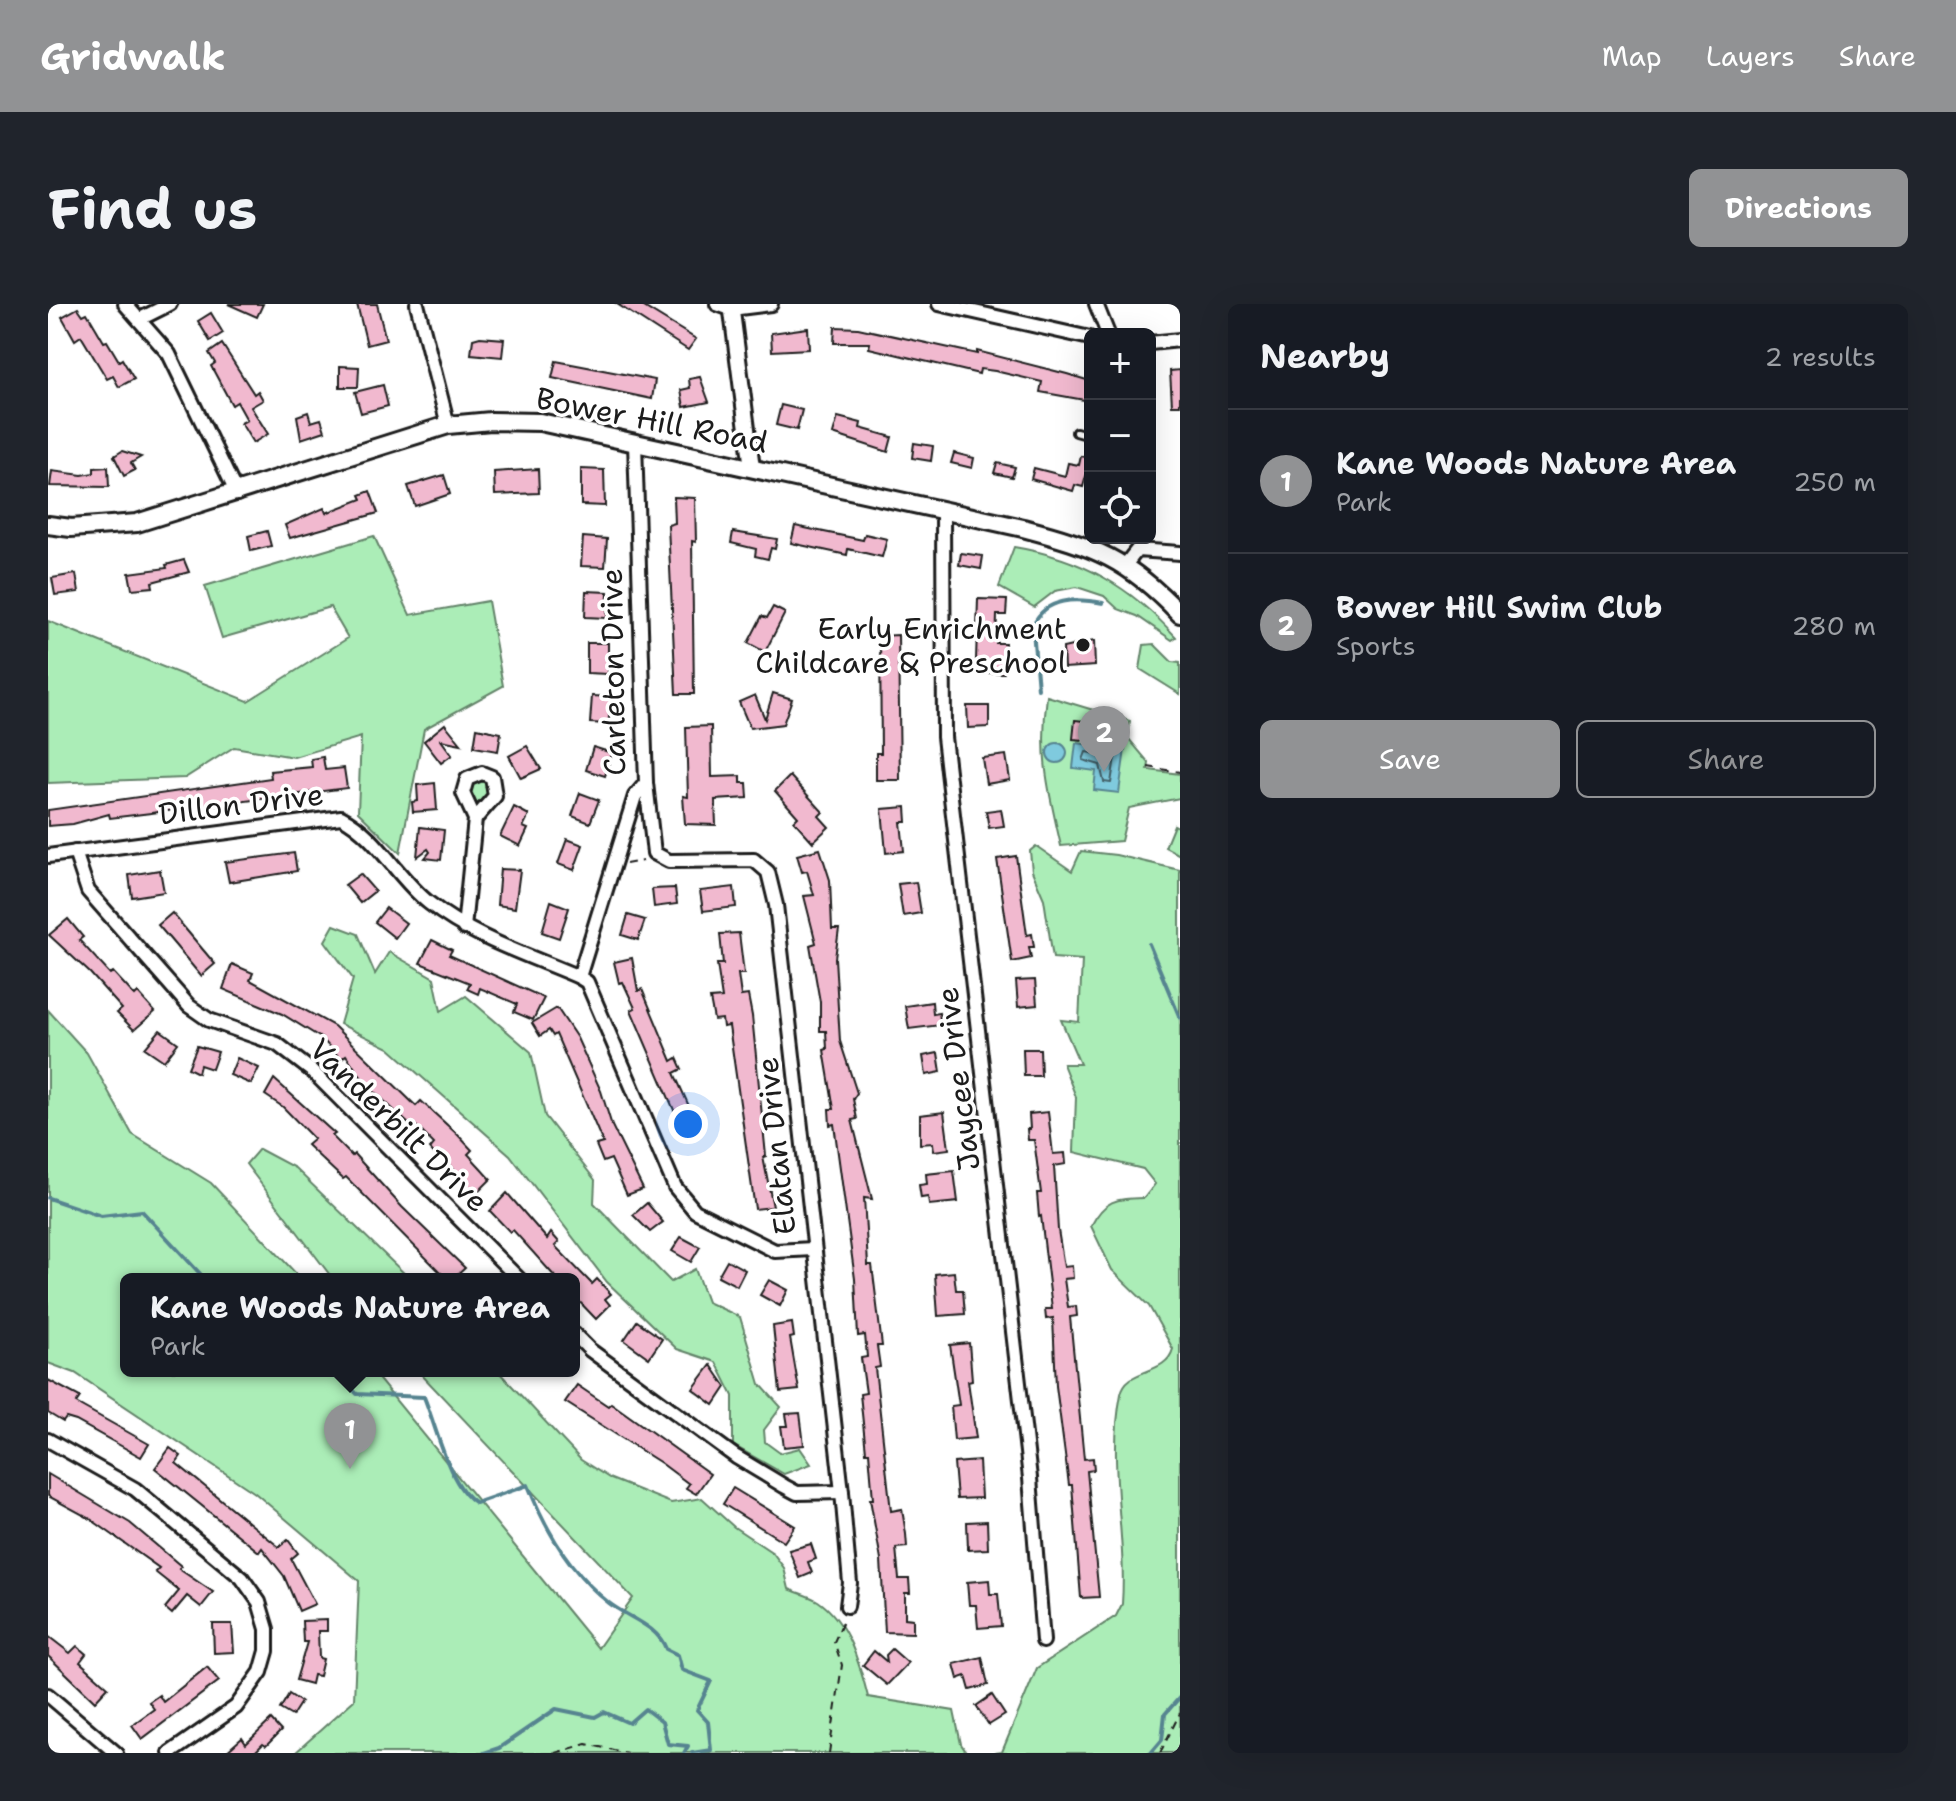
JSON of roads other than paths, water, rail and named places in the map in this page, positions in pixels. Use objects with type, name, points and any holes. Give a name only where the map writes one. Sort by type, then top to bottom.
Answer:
[{"type":"main road","name":"Bower Hill Road","points":[[48,525],[71,528],[137,523],[448,425],[491,421],[540,422],[1084,541]]},
{"type":"main road","name":"Bower Hill Road","points":[[1093,544],[1126,564],[1180,614]]},
{"type":"street","points":[[125,304],[177,368],[237,494]]},
{"type":"street","points":[[140,319],[170,304]]},
{"type":"street","points":[[417,304],[448,425]]},
{"type":"street","points":[[752,468],[726,306],[771,304]]},
{"type":"street","points":[[939,304],[1084,337]]},
{"type":"street","points":[[1096,304],[1106,328]]},
{"type":"street","points":[[1156,342],[1180,340]]},
{"type":"street","name":"Carleton Drive","points":[[579,977],[635,796],[646,783],[635,443]]},
{"type":"street","name":"Jaycee Drive","points":[[943,511],[944,737],[1030,1478],[1043,1641]]},
{"type":"street","points":[[1126,564],[1137,550],[1180,553]]},
{"type":"street","name":"Elatan Drive","points":[[646,783],[654,853],[669,861],[754,860],[768,872],[776,905],[842,1492],[850,1583],[847,1606]]},
{"type":"street","name":"Dillon Drive","points":[[48,856],[341,817],[368,836],[410,886],[464,928],[579,977]]},
{"type":"street","points":[[464,928],[475,819]]},
{"type":"street","name":"Vanderbilt Drive","points":[[75,852],[88,891],[189,1006],[209,1020],[277,1044],[312,1071],[513,1273]]},
{"type":"street","points":[[579,977],[587,982],[675,1187],[685,1203],[775,1251],[813,1249]]},
{"type":"street","points":[[580,1340],[736,1457],[784,1486],[797,1493],[842,1492]]},
{"type":"street","points":[[48,1440],[135,1489],[242,1578],[259,1602],[267,1629],[267,1651],[261,1672],[236,1707],[170,1753]]},
{"type":"street","points":[[48,1695],[116,1753]]},
{"type":"lane","points":[[1076,432],[1084,434]]},
{"type":"water","points":[[1057,743],[1064,746],[1067,753],[1064,760],[1057,763],[1050,760],[1047,753],[1050,746]]},
{"type":"water","points":[[1076,743],[1125,749],[1119,793],[1094,790],[1096,771],[1073,768]]},
{"type":"waterway","points":[[1033,625],[1054,604],[1072,600],[1103,603]]},
{"type":"waterway","points":[[1033,630],[1038,689]]},
{"type":"waterway","points":[[1149,944],[1180,1018]]},
{"type":"waterway","points":[[48,1198],[101,1216],[142,1211],[199,1273]]},
{"type":"waterway","points":[[341,1377],[357,1394],[424,1397],[444,1455],[467,1495],[476,1503],[528,1485],[551,1534],[571,1564],[595,1591],[656,1634],[666,1649],[678,1655],[682,1670],[711,1681],[697,1710],[708,1722],[711,1750],[692,1753]]},
{"type":"waterway","points":[[1151,1753],[1162,1740],[1165,1714],[1180,1697]]},
{"type":"waterway","points":[[484,1753],[499,1748],[556,1709],[595,1717],[604,1712],[629,1723],[645,1709],[662,1722],[668,1744],[688,1746],[684,1753]]},
{"type":"place","name":"Early Enrichment Childcare & Preschool","points":[[1083,645]]},
{"type":"place","name":"Bower Hill Swim Club","points":[[1104,772]]},
{"type":"place","name":"Kane Woods Nature Area","points":[[350,1469]]}]
